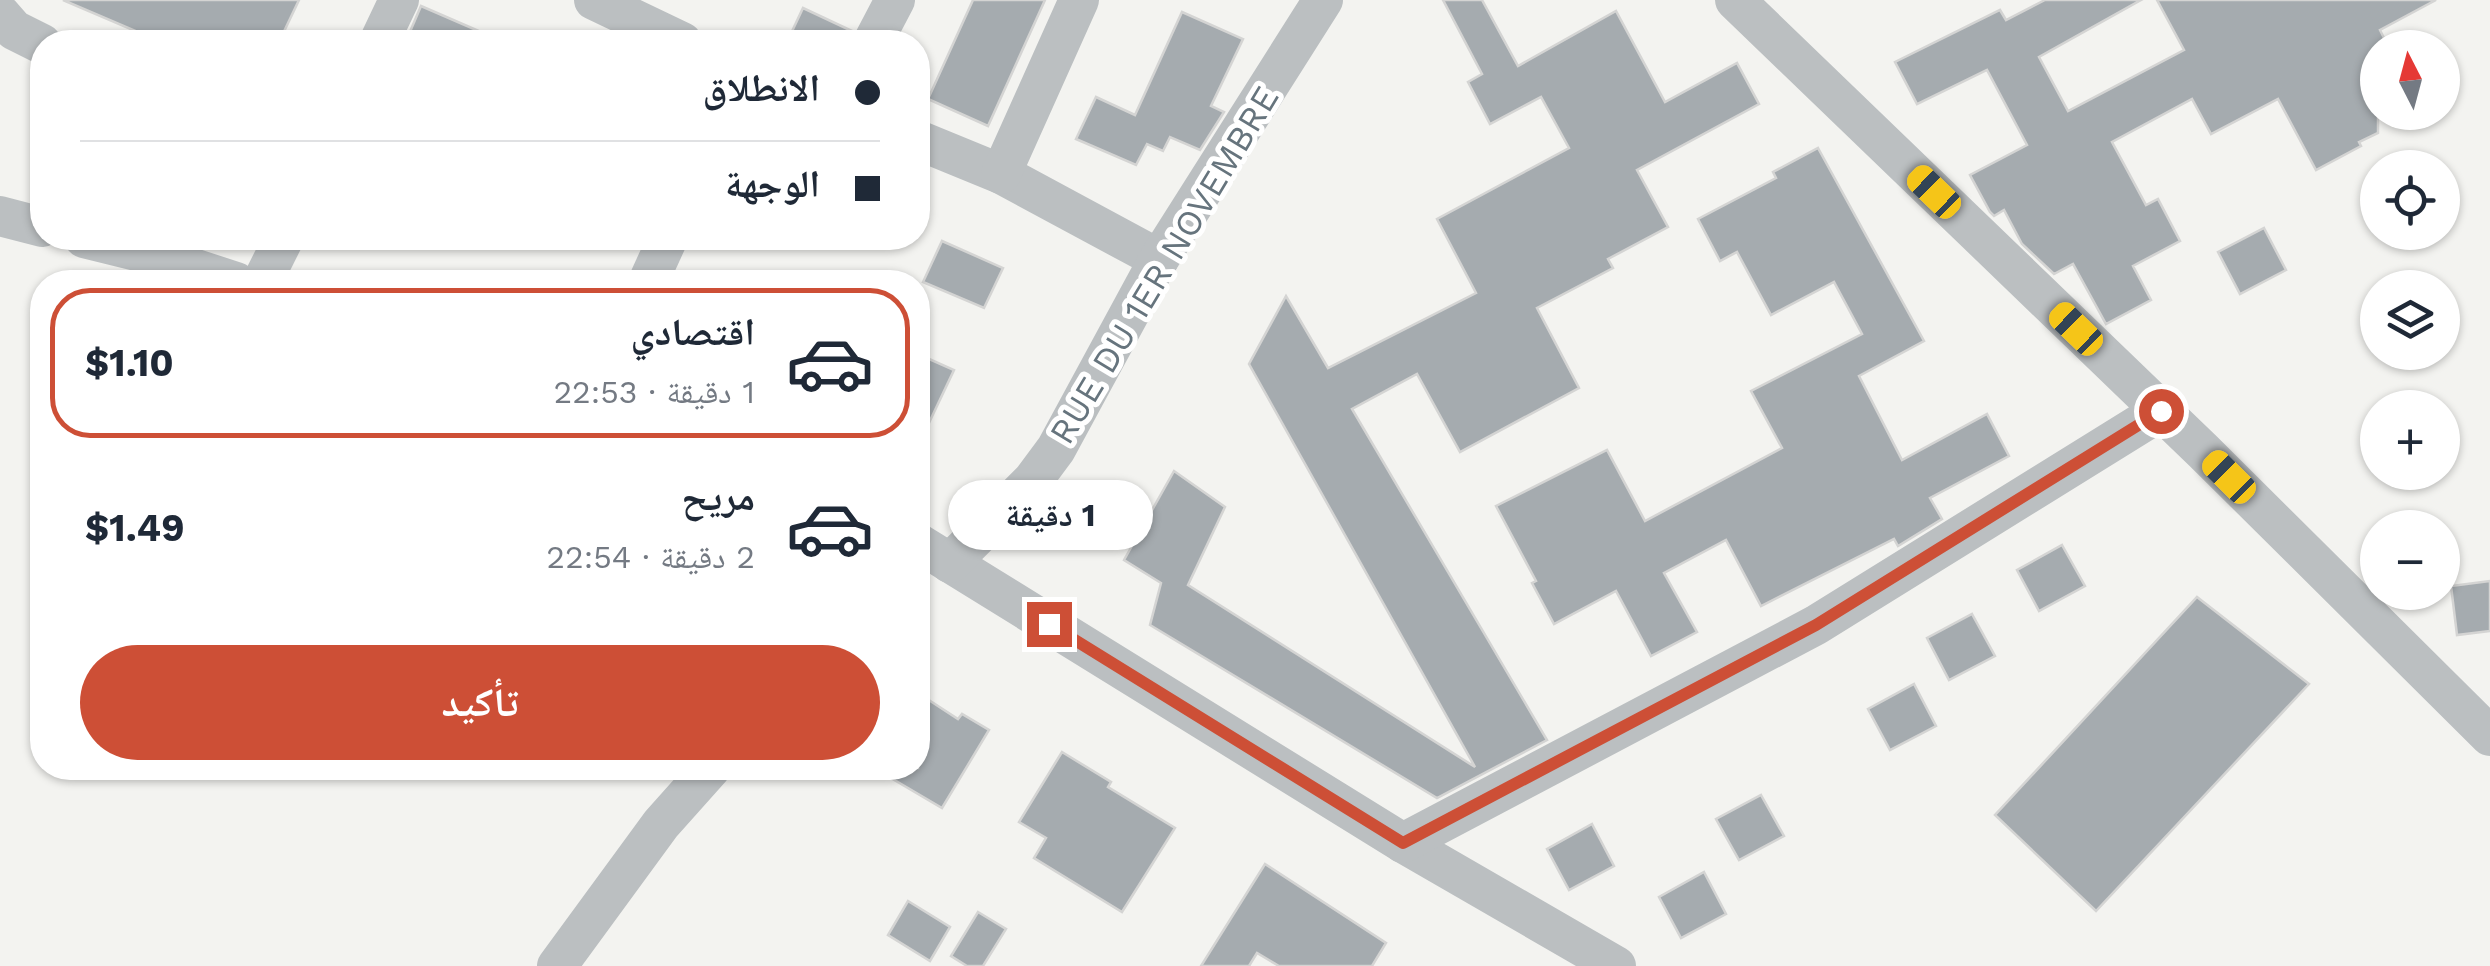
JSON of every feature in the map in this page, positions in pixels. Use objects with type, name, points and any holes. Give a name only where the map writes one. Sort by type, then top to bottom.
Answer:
[{"type":"street","points":[[385,30],[399,0]]},
{"type":"street","points":[[594,0],[657,30]]},
{"type":"street","points":[[879,30],[895,0]]},
{"type":"street","points":[[1001,174],[1079,0]]},
{"type":"street","name":"RUE DU 1ER NOVEMBRE","points":[[934,553],[1033,480],[1056,449],[1159,259],[1324,0]]},
{"type":"street","points":[[1734,0],[2161,411],[2490,736]]},
{"type":"street","points":[[0,14],[14,30],[30,38]]},
{"type":"street","points":[[930,145],[1001,174],[1159,259]]},
{"type":"street","points":[[0,216],[30,224]]},
{"type":"street","points":[[131,250],[198,270]]},
{"type":"street","points":[[1403,843],[1816,625],[2161,411]]},
{"type":"street","points":[[934,553],[1403,843],[1616,966]]},
{"type":"street","points":[[557,966],[661,824],[700,780]]},
{"type":"building","points":[[63,0],[299,0],[285,30],[133,30]]},
{"type":"building","points":[[973,0],[1045,0],[988,126],[930,100]]},
{"type":"building","points":[[1443,0],[1482,0],[1518,66],[1616,11],[1665,102],[1737,63],[1759,104],[1637,170],[1668,227],[1608,259],[1613,268],[1537,308],[1579,388],[1460,452],[1417,374],[1352,409],[1547,740],[1437,798],[1150,625],[1161,583],[1124,560],[1174,471],[1225,507],[1188,585],[1475,767],[1249,364],[1286,296],[1328,368],[1476,293],[1437,219],[1569,148],[1541,97],[1490,124],[1468,82],[1482,74]]},
{"type":"building","points":[[2045,0],[2141,0],[2039,57],[2068,111],[2184,50],[2157,0],[2436,0],[2380,30],[2360,30],[2360,130],[2378,133],[2316,170],[2278,99],[2211,134],[2192,99],[2112,142],[2146,205],[2158,199],[2180,241],[2133,266],[2151,300],[2106,324],[2073,264],[2054,274],[2022,244],[2004,210],[1994,216],[1990,212],[1970,175],[2027,145],[1987,70],[1917,104],[1895,62],[2000,10],[2006,20]]},
{"type":"building","points":[[421,6],[476,30],[411,30]]},
{"type":"building","points":[[803,8],[850,30],[793,30]]},
{"type":"building","points":[[1182,12],[1243,39],[1211,106],[1224,112],[1200,150],[1170,137],[1163,151],[1147,144],[1136,165],[1076,139],[1096,97],[1135,115]]},
{"type":"building","points":[[1818,148],[1924,341],[1859,376],[1902,460],[1987,414],[2009,456],[1930,498],[1942,519],[1898,546],[1894,539],[1761,606],[1726,540],[1664,573],[1697,632],[1651,656],[1616,591],[1554,624],[1496,506],[1607,450],[1645,521],[1782,448],[1751,391],[1862,334],[1834,282],[1771,315],[1737,252],[1720,261],[1698,219],[1776,178],[1773,172]]},
{"type":"building","points":[[2264,228],[2286,270],[2240,294],[2218,252]]},
{"type":"building","points":[[942,241],[1003,268],[984,308],[930,285],[929,270]]},
{"type":"building","points":[[930,359],[954,370],[930,421]]},
{"type":"building","points":[[2062,545],[2085,586],[2039,611],[2017,570]]},
{"type":"building","points":[[2490,581],[2490,631],[2457,635],[2454,610],[2460,610],[2460,585]]},
{"type":"building","points":[[2197,597],[2309,684],[2096,911],[1995,815]]},
{"type":"building","points":[[1972,614],[1995,656],[1949,680],[1927,638]]},
{"type":"building","points":[[1914,684],[1936,726],[1890,750],[1868,709]]},
{"type":"building","points":[[930,701],[958,719],[962,714],[989,730],[942,808],[894,780],[930,780]]},
{"type":"building","points":[[1062,752],[1111,782],[1108,787],[1175,828],[1122,912],[1034,858],[1046,838],[1019,822]]},
{"type":"building","points":[[1761,795],[1784,836],[1739,860],[1716,819]]},
{"type":"building","points":[[1592,824],[1614,866],[1569,890],[1547,849]]},
{"type":"building","points":[[1265,864],[1386,943],[1372,966],[1279,966],[1257,953],[1249,966],[1201,966]]},
{"type":"building","points":[[1704,872],[1726,914],[1681,938],[1659,897]]},
{"type":"building","points":[[908,901],[950,927],[930,961],[888,935]]},
{"type":"building","points":[[978,912],[1006,929],[983,966],[967,966],[951,956]]},
{"type":"route","points":[[1049,624],[1403,843],[1816,625],[2161,411]]}]
